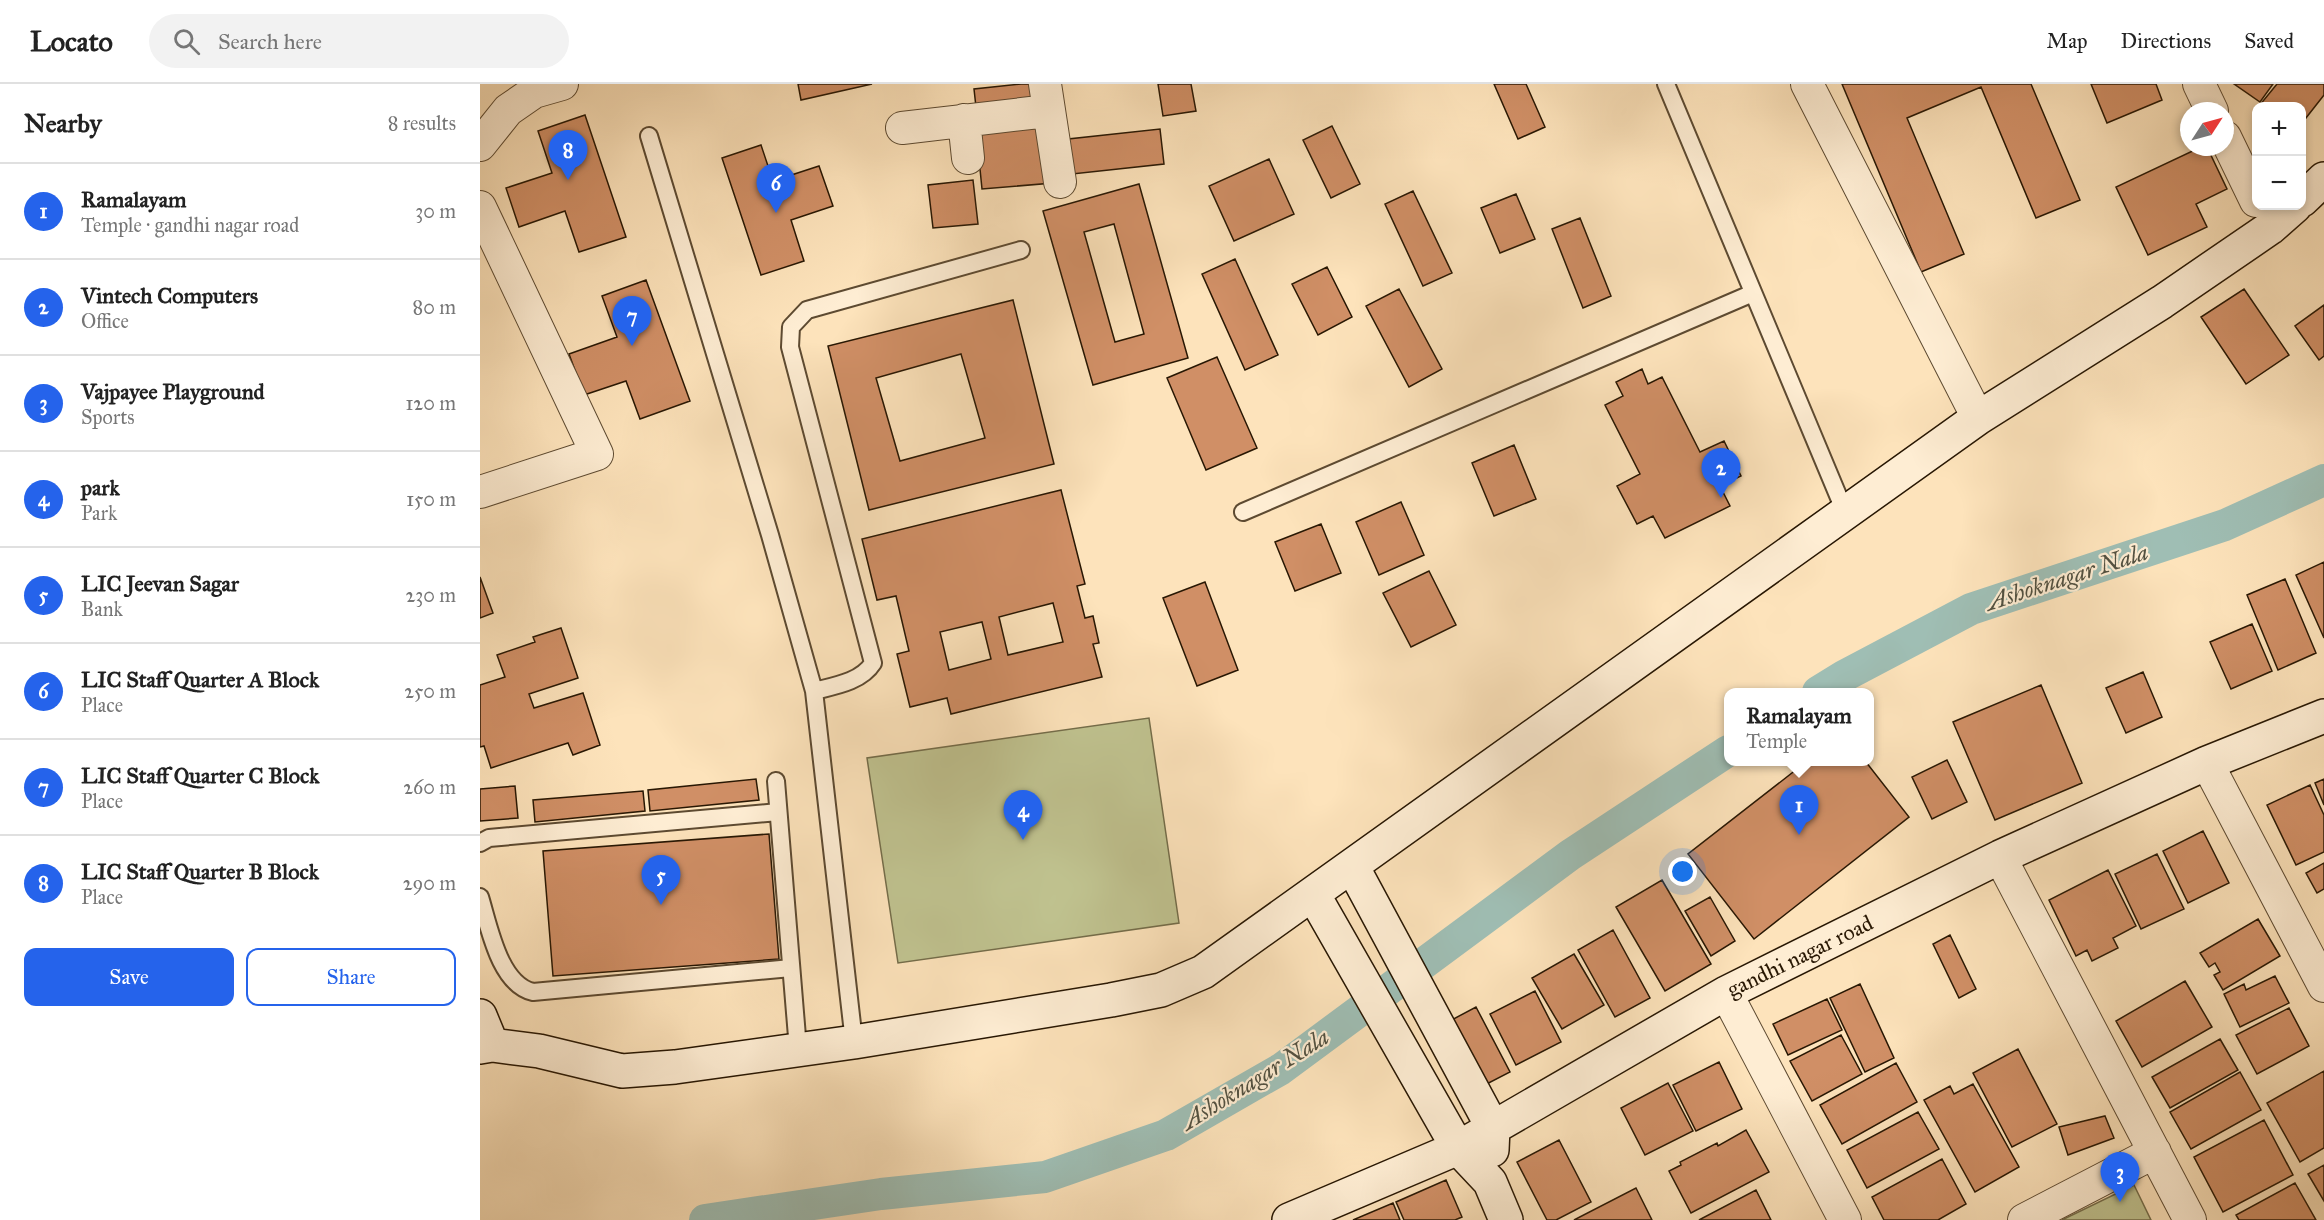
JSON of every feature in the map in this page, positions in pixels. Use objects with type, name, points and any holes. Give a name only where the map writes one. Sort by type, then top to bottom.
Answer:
[{"type":"street","points":[[480,145],[508,110],[534,92],[562,84]]},
{"type":"street","points":[[1807,84],[1978,418]]},
{"type":"street","points":[[2199,84],[2208,102]]},
{"type":"street","points":[[902,128],[964,120],[1047,97],[1060,182]]},
{"type":"street","points":[[964,120],[968,158]]},
{"type":"street","points":[[484,1036],[539,1052],[622,1071],[675,1067],[798,1048],[854,1042],[1111,1000],[1161,990],[1203,972],[1320,907],[1352,866],[1978,418],[2162,302],[2262,211],[2234,155]]},
{"type":"street","points":[[2306,195],[2324,179]]},
{"type":"street","points":[[480,207],[597,454],[480,492]]},
{"type":"street","name":"gandhi nagar road","points":[[1289,1220],[1451,1137],[1493,1128],[1726,993],[2000,857],[2207,763],[2324,716]]},
{"type":"street","points":[[2207,763],[2324,986]]},
{"type":"street","points":[[2000,857],[2190,1220]]},
{"type":"street","points":[[1352,866],[1493,1128],[1490,1182]]},
{"type":"street","points":[[1320,907],[1451,1137],[1490,1182],[1506,1220]]},
{"type":"street","points":[[1726,993],[1845,1220]]},
{"type":"street","points":[[2024,1220],[2155,1152]]},
{"type":"lane","points":[[1666,84],[1845,512]]},
{"type":"lane","points":[[649,136],[777,557],[814,691],[854,1042]]},
{"type":"lane","points":[[814,691],[841,684],[859,676],[867,672],[873,663],[789,347],[791,327],[807,310],[1021,250]]},
{"type":"lane","points":[[1243,512],[1753,293]]},
{"type":"lane","points":[[776,781],[798,1048]]},
{"type":"lane","points":[[480,843],[489,838],[778,812]]},
{"type":"lane","points":[[480,897],[501,963],[514,982],[524,990],[533,992],[791,968]]},
{"type":"green space","points":[[1149,718],[1179,923],[898,963],[867,758]]},
{"type":"green space","points":[[2134,1185],[2151,1220],[2062,1220]]},
{"type":"building","points":[[798,84],[872,84],[801,100]]},
{"type":"building","points":[[1038,84],[1040,99],[976,107],[974,89]]},
{"type":"building","points":[[1158,84],[1191,84],[1196,111],[1163,116]]},
{"type":"building","points":[[1494,84],[1526,84],[1545,127],[1518,139]]},
{"type":"building","points":[[1842,84],[2031,84],[2080,200],[2036,218],[1981,87],[1907,118],[1964,254],[1921,272]]},
{"type":"building","points":[[2091,84],[2156,84],[2162,100],[2107,123]]},
{"type":"building","points":[[2234,84],[2273,84],[2260,102]]},
{"type":"building","points":[[2277,84],[2324,84],[2324,95],[2306,118],[2306,102],[2262,102]]},
{"type":"building","points":[[585,115],[626,237],[579,252],[565,211],[519,227],[506,188],[552,173],[538,131]]},
{"type":"building","points":[[1047,123],[1053,183],[982,189],[976,129]]},
{"type":"building","points":[[1332,126],[1360,184],[1331,198],[1303,140]]},
{"type":"building","points":[[1160,129],[1164,164],[1063,175],[1059,140]]},
{"type":"building","points":[[761,145],[773,181],[819,166],[833,206],[791,220],[804,261],[761,275],[722,158]]},
{"type":"building","points":[[2182,156],[2211,156],[2227,189],[2196,204],[2207,227],[2148,255],[2116,187]]},
{"type":"building","points":[[1269,159],[1294,214],[1234,241],[1209,186]]},
{"type":"building","points":[[973,180],[978,224],[933,228],[928,185]]},
{"type":"building","points":[[1139,184],[1188,358],[1093,385],[1043,211]],"holes":[[[1114,224],[1144,334],[1115,342],[1084,232]]]},
{"type":"building","points":[[1413,191],[1452,273],[1423,286],[1385,204]]},
{"type":"building","points":[[1516,194],[1535,239],[1500,253],[1481,208]]},
{"type":"building","points":[[1580,218],[1611,296],[1583,308],[1552,229]]},
{"type":"building","points":[[1235,259],[1278,355],[1245,370],[1202,274]]},
{"type":"building","points":[[1327,267],[1352,317],[1318,335],[1292,284]]},
{"type":"building","points":[[646,280],[690,401],[640,419],[626,381],[584,395],[569,354],[617,337],[602,296]]},
{"type":"building","points":[[1399,289],[1442,369],[1409,387],[1366,306]]},
{"type":"building","points":[[2244,289],[2289,355],[2246,384],[2201,317]]},
{"type":"building","points":[[1013,300],[1054,464],[869,510],[828,346]],"holes":[[[961,354],[985,438],[900,461],[876,378]]]},
{"type":"building","points":[[2324,305],[2324,356],[2319,360],[2295,326]]},
{"type":"building","points":[[1217,357],[1257,448],[1206,470],[1167,378]]},
{"type":"building","points":[[1642,369],[1648,384],[1662,377],[1700,452],[1724,441],[1741,476],[1720,486],[1730,506],[1665,538],[1653,516],[1637,524],[1617,486],[1640,474],[1605,405],[1623,396],[1616,382]]},
{"type":"building","points":[[1514,445],[1536,499],[1494,516],[1472,463]]},
{"type":"building","points":[[1061,490],[1085,584],[1077,586],[1085,618],[1093,616],[1099,643],[1093,644],[1102,677],[951,714],[947,698],[910,707],[897,654],[909,651],[896,596],[877,600],[862,539]],"holes":[[[1053,603],[1063,642],[1008,655],[999,617]],[[982,622],[991,659],[949,670],[940,632]]]},
{"type":"building","points":[[1401,502],[1424,555],[1379,575],[1356,522]]},
{"type":"building","points":[[1321,524],[1341,573],[1295,591],[1275,542]]},
{"type":"building","points":[[2324,562],[2324,638],[2296,575]]},
{"type":"building","points":[[1429,571],[1456,625],[1411,647],[1383,593]]},
{"type":"building","points":[[480,577],[493,613],[480,618]]},
{"type":"building","points":[[2285,579],[2316,653],[2278,670],[2247,595]]},
{"type":"building","points":[[1205,582],[1238,670],[1197,686],[1163,598]]},
{"type":"building","points":[[2252,624],[2272,671],[2231,689],[2210,642]]},
{"type":"building","points":[[561,628],[578,678],[529,694],[534,708],[583,693],[600,745],[573,755],[568,743],[491,768],[484,746],[480,747],[480,685],[505,677],[497,655],[535,642],[533,637]]},
{"type":"building","points":[[2143,672],[2162,717],[2126,733],[2106,688]]},
{"type":"building","points":[[2041,685],[2082,783],[1995,820],[1953,722]]},
{"type":"building","points":[[1947,760],[1967,802],[1932,819],[1912,777]]},
{"type":"building","points":[[1801,766],[1869,766],[1909,817],[1754,939],[1688,854]]},
{"type":"building","points":[[756,779],[759,800],[650,811],[648,790]]},
{"type":"building","points":[[2324,779],[2324,805],[2315,783]]},
{"type":"building","points":[[2310,785],[2324,815],[2324,852],[2296,865],[2267,805]]},
{"type":"building","points":[[515,786],[518,818],[480,821],[480,789]]},
{"type":"building","points":[[643,791],[645,811],[535,822],[533,800]]},
{"type":"building","points":[[2203,831],[2229,883],[2188,903],[2163,851]]},
{"type":"building","points":[[769,834],[779,959],[553,976],[543,851]]},
{"type":"building","points":[[2157,854],[2184,909],[2141,929],[2115,874]]},
{"type":"building","points":[[2324,863],[2324,889],[2317,893],[2306,873]]},
{"type":"building","points":[[2108,870],[2136,926],[2113,938],[2118,948],[2092,961],[2087,950],[2076,956],[2049,900]]},
{"type":"building","points":[[1662,880],[1711,964],[1665,991],[1616,907]]},
{"type":"building","points":[[1710,897],[1735,941],[1711,956],[1685,911]]},
{"type":"building","points":[[2258,919],[2280,956],[2223,990],[2214,975],[2220,972],[2215,963],[2209,967],[2200,953]]},
{"type":"building","points":[[1613,930],[1650,998],[1615,1017],[1578,950]]},
{"type":"building","points":[[1950,935],[1976,989],[1959,998],[1933,944]]},
{"type":"building","points":[[1574,954],[1604,1005],[1562,1029],[1532,978]]},
{"type":"building","points":[[2275,976],[2289,1003],[2240,1027],[2224,994],[2244,984],[2246,990]]},
{"type":"building","points":[[2185,981],[2212,1027],[2142,1067],[2116,1021]]},
{"type":"building","points":[[1860,984],[1894,1058],[1865,1072],[1830,998]]},
{"type":"building","points":[[1535,991],[1561,1042],[1516,1065],[1490,1014]]},
{"type":"building","points":[[1827,999],[1842,1030],[1788,1055],[1773,1024]]},
{"type":"building","points":[[1476,1007],[1510,1072],[1479,1088],[1446,1023]]},
{"type":"building","points":[[2289,1008],[2309,1046],[2257,1074],[2236,1035]]},
{"type":"building","points":[[1841,1035],[1862,1074],[1812,1101],[1790,1061]]},
{"type":"building","points":[[2220,1039],[2238,1070],[2170,1108],[2152,1077]]},
{"type":"building","points":[[2018,1049],[2057,1124],[2012,1147],[1973,1073]]},
{"type":"building","points":[[1719,1062],[1742,1109],[1696,1131],[1673,1085]]},
{"type":"building","points":[[1896,1063],[1917,1102],[1842,1144],[1820,1105]]},
{"type":"building","points":[[2324,1071],[2324,1148],[2300,1162],[2267,1103]]},
{"type":"building","points":[[2240,1072],[2261,1110],[2191,1149],[2170,1112]]},
{"type":"building","points":[[1668,1083],[1693,1131],[1645,1155],[1621,1108]]},
{"type":"building","points":[[1973,1084],[2019,1167],[1975,1192],[1924,1100],[1950,1086],[1954,1094]]},
{"type":"building","points":[[1918,1112],[1939,1149],[1867,1188],[1847,1150]]},
{"type":"building","points":[[2105,1116],[2114,1138],[2068,1155],[2059,1127]]},
{"type":"building","points":[[2264,1120],[2293,1175],[2223,1212],[2194,1157]]},
{"type":"building","points":[[1746,1130],[1769,1172],[1691,1213],[1669,1171],[1681,1165],[1680,1162],[1717,1143],[1718,1146]]},
{"type":"building","points":[[1559,1140],[1591,1202],[1556,1220],[1547,1220],[1517,1162]]},
{"type":"building","points":[[1942,1159],[1966,1204],[1938,1220],[1884,1220],[1872,1197]]},
{"type":"building","points":[[2324,1165],[2324,1201],[2308,1174]]},
{"type":"building","points":[[1446,1180],[1462,1217],[1455,1220],[1404,1220],[1396,1202]]},
{"type":"building","points":[[2295,1183],[2316,1220],[2239,1220],[2236,1215]]},
{"type":"building","points":[[1636,1188],[1652,1220],[1574,1220]]},
{"type":"building","points":[[1756,1190],[1771,1220],[1699,1220]]},
{"type":"building","points":[[1393,1203],[1400,1220],[1353,1220]]},
{"type":"waterway","name":"Ashoknagar Nala","points":[[1824,688],[1971,609],[2225,525],[2324,480]]},
{"type":"waterway","name":"Ashoknagar Nala","points":[[705,1220],[881,1194],[1045,1177],[1166,1135],[1281,1069],[1570,855],[1724,754]]},
{"type":"place","name":"LIC Staff Quarter B Block","points":[[568,180]]},
{"type":"place","name":"LIC Staff Quarter A Block","points":[[776,213]]},
{"type":"place","name":"LIC Staff Quarter C Block","points":[[632,346]]},
{"type":"place","name":"Vintech Computers","points":[[1721,498]]},
{"type":"place","name":"Ramalayam","points":[[1799,835]]},
{"type":"place","name":"park","points":[[1023,840]]},
{"type":"place","name":"LIC Jeevan Sagar","points":[[661,905]]},
{"type":"place","name":"Vajpayee Playground","points":[[2120,1202]]}]
